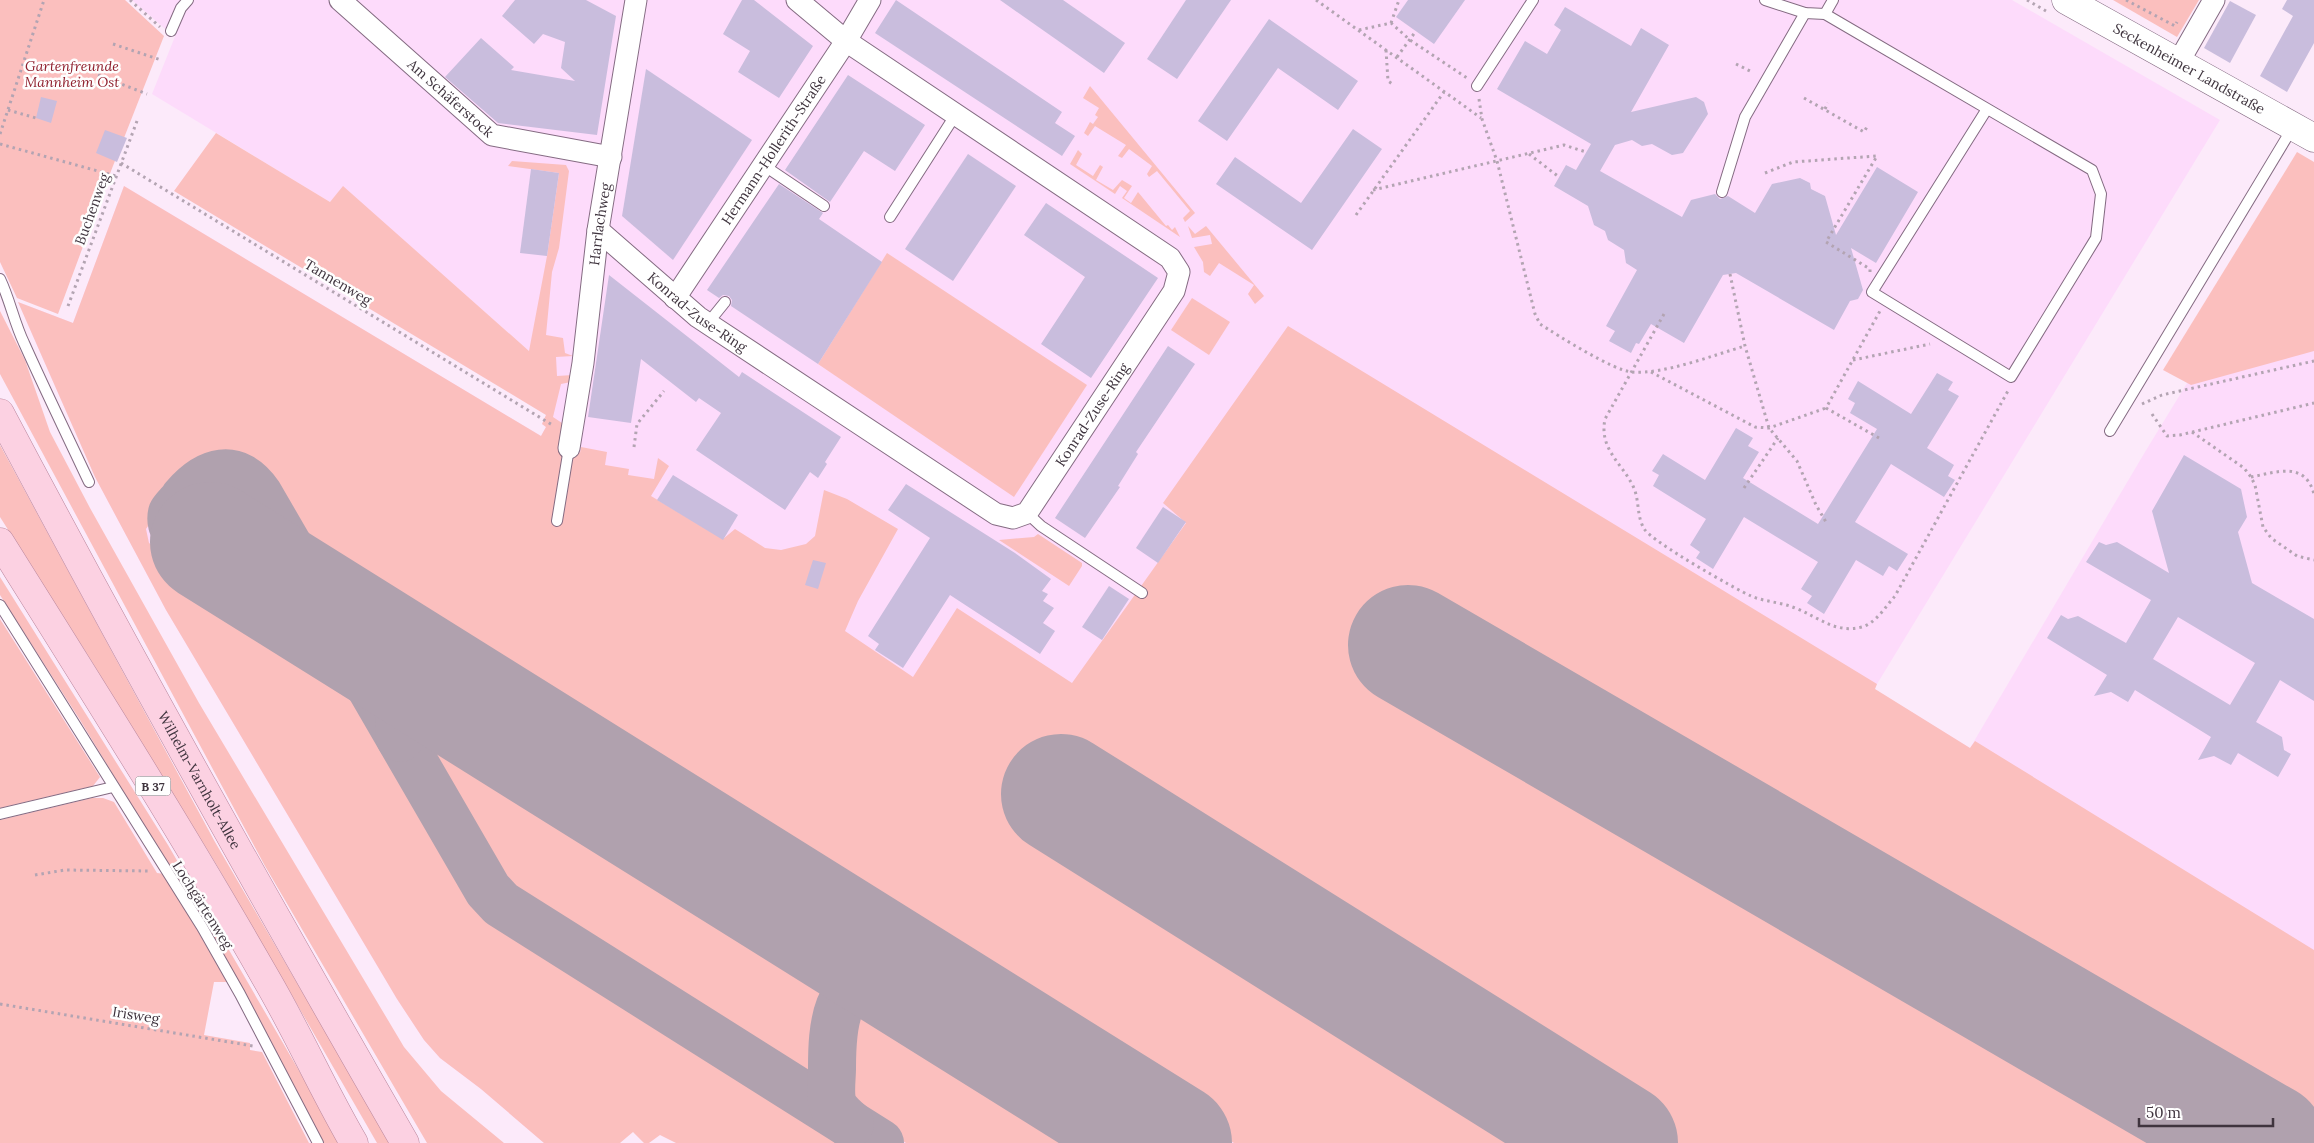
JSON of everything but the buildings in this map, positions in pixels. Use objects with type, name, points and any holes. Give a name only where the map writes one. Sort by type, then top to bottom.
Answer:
[{"type":"main road","name":"Seckenheimer Landstraße","points":[[2066,0],[2304,132]]},
{"type":"main road","name":"Wilhelm-Varnholt-Allee","points":[[0,413],[124,646],[280,925],[405,1143]]},
{"type":"main road","name":"B 37","points":[[0,542],[83,671],[187,841],[275,994],[354,1143]]},
{"type":"street","name":"Am Schäferstock","points":[[340,0],[492,135],[611,156]]},
{"type":"street","name":"Harrlachweg","points":[[570,448],[583,362],[598,230],[636,0]]},
{"type":"street","name":"Konrad-Zuse-Ring","points":[[598,230],[675,298],[708,323],[996,514],[1012,518],[1027,513],[1174,291],[1179,272],[1170,258],[846,41],[797,0]]},
{"type":"street","name":"Hermann-Hollerith-Straße","points":[[675,298],[846,41],[870,0]]},
{"type":"street","points":[[2178,63],[2214,0]]},
{"type":"lane","points":[[167,31],[188,0]]},
{"type":"lane","points":[[1478,86],[1533,0]]},
{"type":"lane","points":[[1765,0],[1793,4],[1805,12],[1825,14],[2092,170],[2101,194],[2096,238],[2011,377],[1872,292],[1987,109]]},
{"type":"lane","points":[[1825,14],[1833,0]]},
{"type":"lane","points":[[1722,192],[1745,117],[1805,12]]},
{"type":"lane","points":[[890,217],[956,114]]},
{"type":"lane","points":[[2110,431],[2304,132]]},
{"type":"lane","points":[[763,165],[824,206]]},
{"type":"lane","points":[[0,279],[9,298],[12,314],[89,482]]},
{"type":"lane","points":[[0,300],[12,314]]},
{"type":"lane","points":[[708,323],[725,302]]},
{"type":"lane","points":[[557,521],[570,448]]},
{"type":"lane","points":[[1027,513],[1041,526],[1142,593]]},
{"type":"lane","name":"Lochgärtenweg","points":[[0,605],[202,927],[318,1143]]},
{"type":"lane","points":[[0,814],[113,787]]},
{"type":"path","points":[[0,134],[44,0]]},
{"type":"path","points":[[130,0],[167,31]]},
{"type":"path","points":[[1316,0],[1482,119]]},
{"type":"path","points":[[1391,23],[1399,0]]},
{"type":"path","points":[[2126,0],[2175,26],[2180,17]]},
{"type":"path","points":[[1360,30],[1391,23]]},
{"type":"path","points":[[1391,23],[1410,40],[1478,86],[1482,119],[1498,161],[1535,314],[1540,324],[1616,367],[1630,372],[1651,372],[1745,346]]},
{"type":"path","points":[[1397,57],[1416,31]]},
{"type":"path","points":[[113,44],[161,60]]},
{"type":"path","points":[[1386,49],[1388,81],[1394,85]]},
{"type":"path","points":[[1736,64],[1750,72]]},
{"type":"path","points":[[98,75],[147,94]]},
{"type":"path","points":[[1356,215],[1444,92]]},
{"type":"path","points":[[1804,98],[1864,132],[1868,125]]},
{"type":"path","points":[[1825,109],[1828,103]]},
{"type":"path","points":[[8,110],[36,118]]},
{"type":"path","name":"Buchenweg","points":[[68,306],[137,121]]},
{"type":"path","points":[[0,144],[116,176]]},
{"type":"path","points":[[1373,190],[1564,145],[1586,152]]},
{"type":"path","points":[[1528,154],[1559,177]]},
{"type":"path","points":[[1651,372],[1755,427],[1769,428],[1826,408],[1883,308],[1872,292],[1870,269],[1826,242],[1876,156],[1793,162],[1765,174]]},
{"type":"path","name":"Tannenweg","points":[[121,163],[544,420]]},
{"type":"path","points":[[1730,274],[1745,346],[1769,428],[1797,461],[1816,505],[1826,522]]},
{"type":"path","points":[[1664,314],[1605,419],[1602,432],[1609,449],[1634,487],[1640,517],[1645,530],[1660,543],[1752,596],[1795,608],[1823,623],[1843,629],[1864,627],[1878,616],[1895,596],[2012,384],[2011,377]]},
{"type":"path","points":[[1852,360],[1950,340]]},
{"type":"path","points":[[2140,405],[2162,396],[2314,361]]},
{"type":"path","points":[[634,448],[637,424],[664,391]]},
{"type":"path","points":[[2152,414],[2167,436],[2192,432],[2314,403]]},
{"type":"path","points":[[1826,408],[1879,438]]},
{"type":"path","points":[[2192,432],[2244,468],[2251,477],[2255,485],[2263,527],[2272,538],[2297,556],[2314,560]]},
{"type":"path","points":[[1744,488],[1778,438]]},
{"type":"path","points":[[2251,477],[2285,470],[2298,472],[2310,482],[2314,494]]},
{"type":"path","points":[[35,875],[65,870],[166,872]]},
{"type":"path","name":"Irisweg","points":[[0,1004],[268,1049]]},
{"type":"shaded area","points":[[132,0],[2012,0],[2220,120],[1874,689],[1970,748],[2145,452],[2314,175],[2314,1143],[700,1143],[633,1102],[544,1143],[481,1089],[440,1058],[424,1040],[397,999],[166,610],[95,477],[18,302],[73,323],[124,186],[541,436],[546,427],[542,424],[546,415],[529,351],[343,187],[330,202],[152,94],[176,34],[164,28]]},
{"type":"green space","name":"Gartenfreunde Mannheim Ost","points":[[0,0],[125,0],[164,36],[58,314],[17,298],[0,262]]},
{"type":"green space","points":[[2113,0],[2199,0],[2177,37]]},
{"type":"green space","points":[[1090,86],[1195,213],[1185,222],[1183,218],[1190,211],[1157,171],[1149,177],[1147,174],[1152,166],[1129,149],[1122,158],[1118,156],[1126,145],[1095,126],[1088,136],[1084,133],[1090,122],[1093,124],[1098,117],[1095,115],[1099,108],[1083,98]]},
{"type":"green space","points":[[216,133],[330,202],[343,186],[529,351],[547,256],[559,173],[508,166],[512,161],[566,165],[569,171],[559,248],[552,272],[546,335],[563,338],[565,353],[573,356],[556,357],[557,376],[573,375],[576,381],[561,384],[553,417],[568,427],[564,445],[580,453],[581,447],[607,452],[605,465],[629,469],[628,475],[654,479],[658,458],[669,466],[651,496],[723,539],[735,529],[765,548],[781,550],[806,544],[815,536],[824,490],[847,499],[898,529],[858,601],[845,631],[913,677],[957,608],[1072,683],[1186,523],[1163,503],[1288,326],[1877,684],[1875,689],[1970,748],[1975,741],[2314,950],[2314,1143],[1234,1143],[330,577],[253,463],[237,457],[217,455],[195,463],[187,470],[146,529],[149,543],[316,648],[331,660],[354,690],[484,909],[491,916],[856,1143],[676,1143],[660,1135],[649,1143],[644,1143],[633,1132],[620,1143],[544,1143],[481,1089],[440,1058],[424,1040],[397,999],[166,610],[95,477],[18,302],[73,323],[124,186],[541,436],[546,427],[542,424],[546,415],[174,191]]},
{"type":"green space","points":[[1078,150],[1082,154],[1076,165],[1093,176],[1100,165],[1103,167],[1096,180],[1113,190],[1122,180],[1132,186],[1124,198],[1131,203],[1138,192],[1166,226],[1168,225],[1172,230],[1175,227],[1180,237],[1122,198],[1127,191],[1120,186],[1115,194],[1070,164]]},
{"type":"green space","points":[[2297,152],[2314,162],[2314,351],[2191,385],[2163,370]]},
{"type":"green space","points":[[1188,226],[1195,234],[1206,226],[1264,296],[1255,304],[1248,294],[1254,285],[1219,263],[1210,276],[1204,272],[1203,262],[1194,247],[1212,244],[1210,235],[1192,238]]},
{"type":"green space","points":[[887,253],[1087,385],[1014,497],[818,364]]},
{"type":"green space","points":[[1192,298],[1230,322],[1209,355],[1171,330]]},
{"type":"green space","points":[[0,311],[25,360],[50,432],[90,508],[199,703],[404,1047],[441,1091],[504,1143],[427,1143],[265,866],[0,374]]},
{"type":"green space","points":[[0,445],[215,842],[390,1143],[377,1143],[216,864],[0,517]]},
{"type":"green space","points":[[1038,534],[1082,563],[1069,586],[999,540],[1034,537]]},
{"type":"green space","points":[[0,577],[168,845],[341,1143],[323,1143],[248,998],[80,720],[0,595]]},
{"type":"green space","points":[[0,619],[100,777],[93,786],[0,808]]},
{"type":"green space","points":[[444,732],[456,737],[821,964],[818,1066],[814,1074],[805,1077],[798,1074],[503,889],[429,762],[426,752],[428,740]]},
{"type":"green space","points":[[92,798],[103,798],[114,802],[157,873],[165,874],[227,982],[214,982],[204,1035],[250,1043],[250,1050],[262,1052],[309,1143],[0,1143],[0,820]]},
{"type":"green space","points":[[878,1010],[889,1010],[899,1013],[1108,1143],[906,1143],[857,1112],[848,1101],[846,1094],[845,1048],[850,1031],[859,1019]]},
{"type":"taxiway","points":[[210,542],[188,539],[179,534],[172,524],[172,513],[184,498],[202,481],[222,474],[241,477],[259,495],[488,890],[501,904],[880,1143]]},
{"type":"taxiway","points":[[400,738],[399,728],[402,710],[406,702],[420,692],[429,690],[440,691],[465,701]]},
{"type":"taxiway","points":[[850,1124],[834,1107],[831,1093],[835,1022],[846,994],[856,984],[869,978],[887,976],[901,978],[940,998]]},
{"type":"runway","points":[[210,542],[1172,1143]]},
{"type":"runway","points":[[1408,645],[2266,1143]]},
{"type":"runway","points":[[1061,794],[1618,1143]]}]
